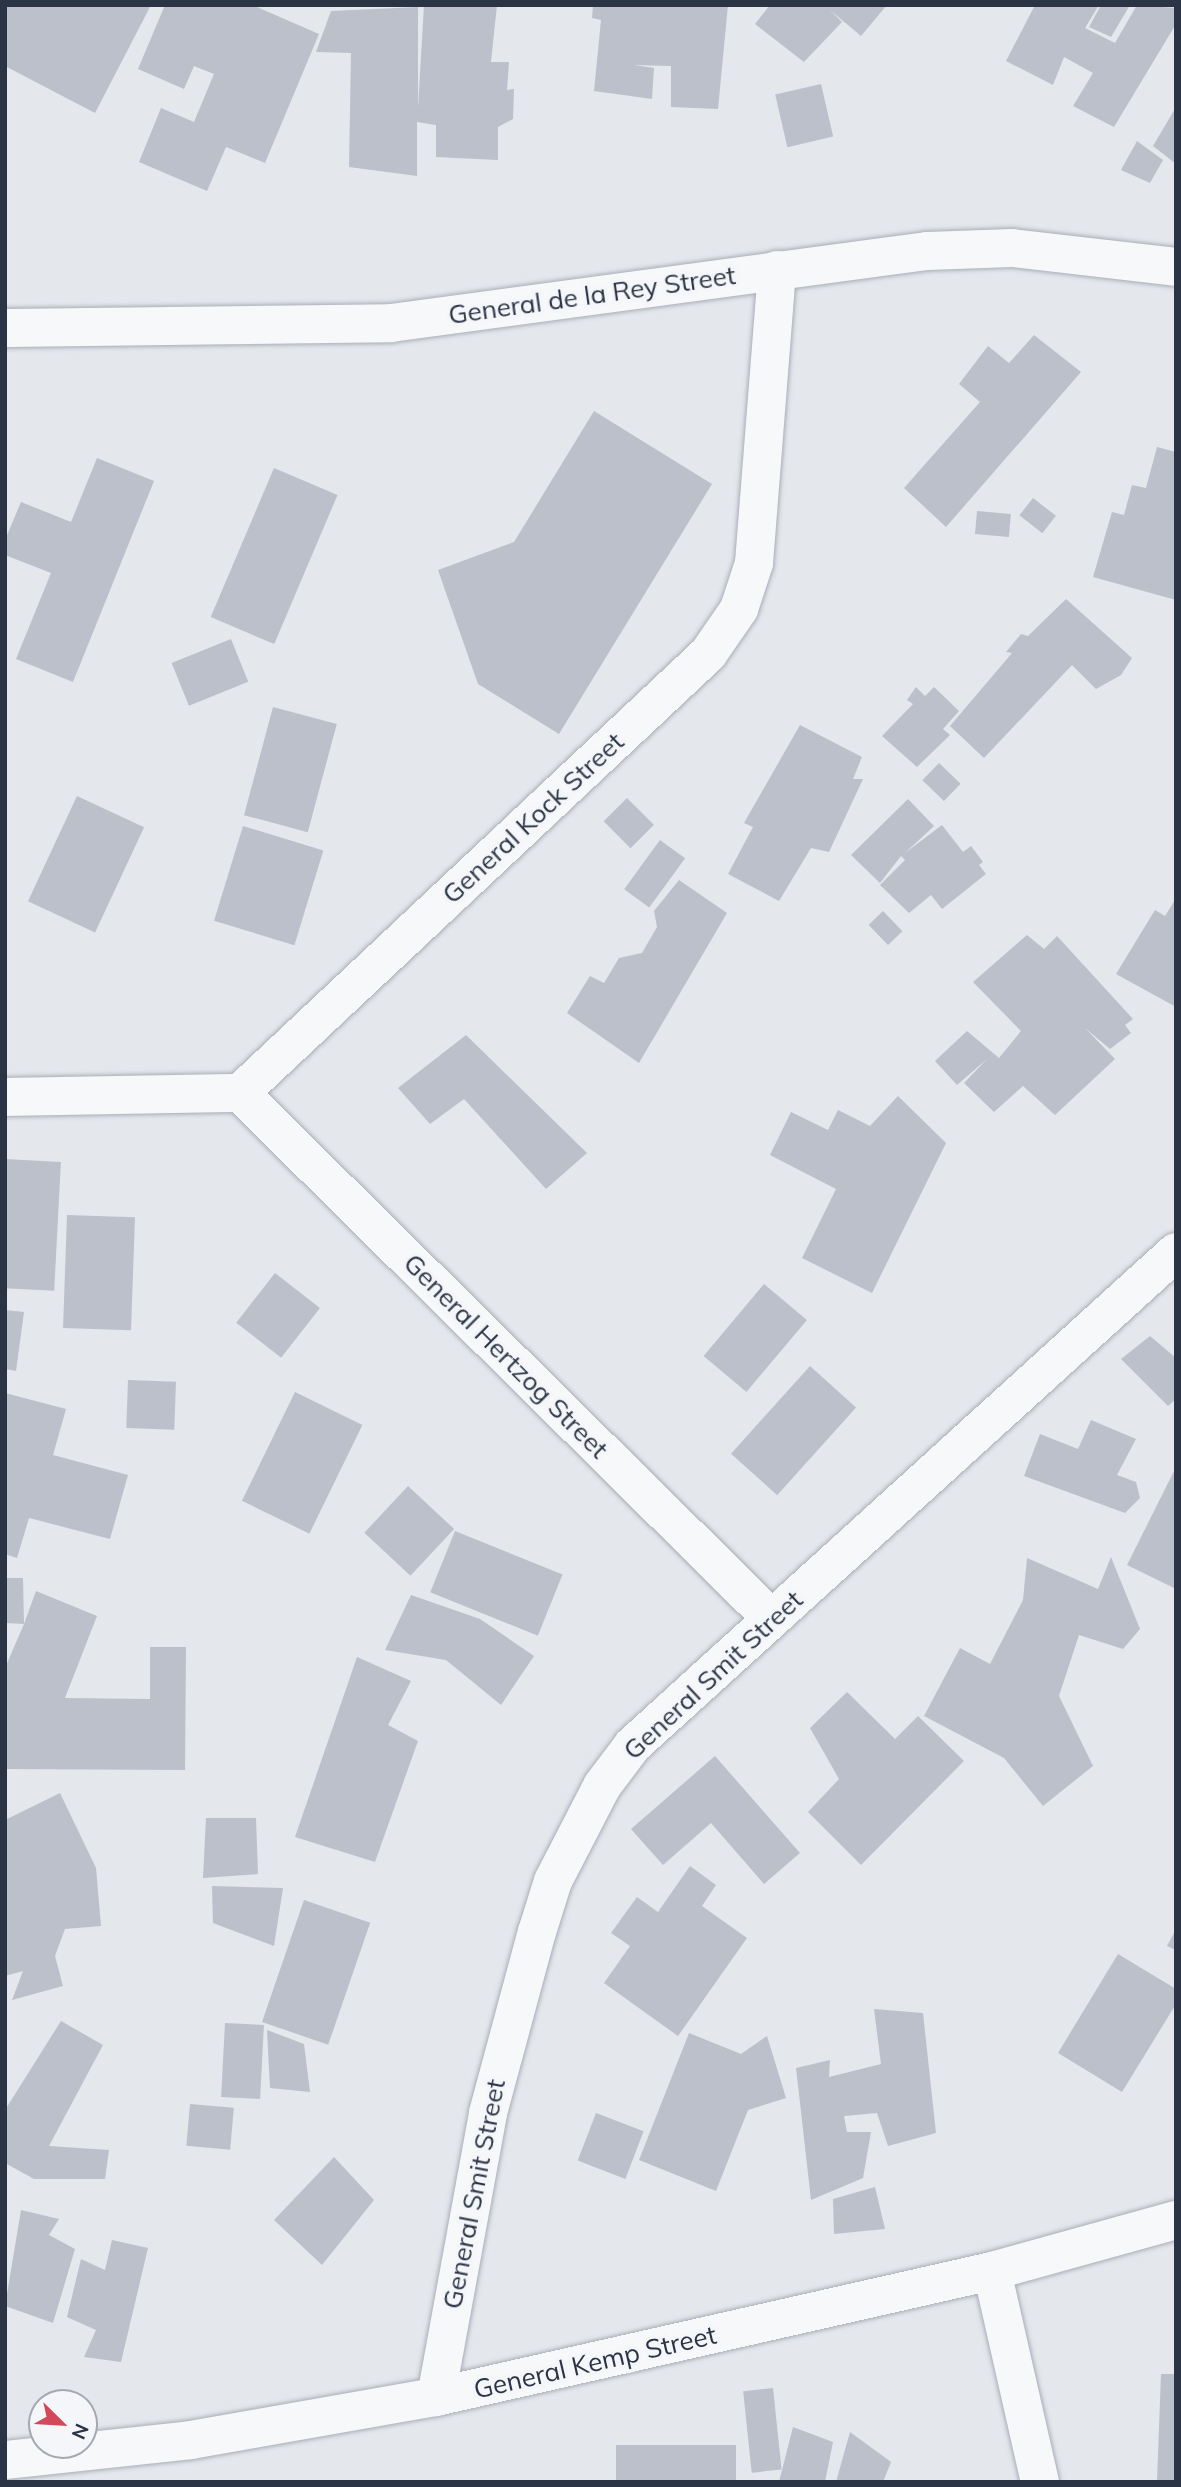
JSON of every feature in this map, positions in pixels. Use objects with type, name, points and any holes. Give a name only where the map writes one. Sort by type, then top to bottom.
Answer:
[{"type":"street","name":"General de la Rey Street","points":[[5,328],[391,323],[777,270],[1012,248],[1176,267]]},
{"type":"street","name":"General Kock Street","points":[[240,1093],[729,629],[756,550],[777,270]]},
{"type":"street","points":[[5,1097],[240,1093]]},
{"type":"street","name":"General Hertzog Street","points":[[240,1093],[771,1618]]},
{"type":"street","name":"General Smit Street","points":[[436,2398],[488,2113],[553,1881],[603,1786],[633,1745],[1176,1252]]},
{"type":"street","name":"General Kemp Street","points":[[5,2460],[191,2440],[436,2398],[992,2272],[1176,2220]]},
{"type":"street","points":[[992,2272],[1040,2482]]},
{"type":"building","points":[[7,5],[151,5],[95,113],[5,66]]},
{"type":"building","points":[[165,5],[252,5],[319,34],[265,163],[226,147],[207,191],[139,162],[161,108],[194,122],[214,74],[194,66],[184,89],[138,69]]},
{"type":"building","points":[[424,5],[497,5],[491,62],[509,62],[507,90],[514,89],[513,119],[498,127],[498,160],[436,157],[436,125],[417,122],[417,176],[349,167],[351,53],[316,52],[331,11],[418,7],[418,108]]},
{"type":"building","points":[[593,5],[728,5],[718,109],[671,107],[671,66],[634,65],[654,68],[652,99],[594,91],[601,20],[592,18]]},
{"type":"building","points":[[770,5],[887,5],[861,36],[830,10],[842,22],[804,62],[755,24]]},
{"type":"building","points":[[1035,5],[1099,5],[1085,28],[1115,43],[1137,5],[1176,8],[1176,24],[1114,127],[1073,106],[1093,73],[1064,57],[1053,85],[1006,61]]},
{"type":"building","points":[[1101,5],[1130,5],[1111,37],[1089,27]]},
{"type":"building","points":[[821,84],[833,137],[787,147],[775,95]]},
{"type":"building","points":[[1176,107],[1176,164],[1153,146]]},
{"type":"building","points":[[1137,141],[1163,160],[1150,183],[1121,170]]},
{"type":"building","points":[[1034,335],[1081,372],[946,527],[904,488],[980,402],[959,384],[988,346],[1009,363]]},
{"type":"building","points":[[594,411],[712,484],[559,734],[478,684],[438,570],[514,542]]},
{"type":"building","points":[[1157,447],[1176,452],[1176,600],[1093,577],[1112,512],[1124,515],[1132,485],[1146,488]]},
{"type":"building","points":[[97,458],[154,481],[73,682],[16,659],[51,573],[5,555],[5,540],[21,502],[71,522]]},
{"type":"building","points":[[274,468],[338,495],[274,644],[211,617]]},
{"type":"building","points":[[1033,498],[1056,516],[1042,533],[1019,515]]},
{"type":"building","points":[[977,511],[1011,514],[1009,537],[975,534]]},
{"type":"building","points":[[1066,599],[1132,658],[1121,675],[1096,689],[1072,665],[984,758],[950,726],[1012,653],[1006,652],[1021,634],[1028,636]]},
{"type":"building","points":[[231,639],[248,682],[189,706],[172,663]]},
{"type":"building","points":[[916,687],[925,696],[934,687],[959,711],[943,729],[950,735],[917,767],[882,736],[913,704],[907,700]]},
{"type":"building","points":[[273,707],[337,724],[308,832],[244,815]]},
{"type":"building","points":[[800,725],[862,757],[853,779],[863,779],[829,852],[811,848],[779,901],[728,874],[753,827],[744,823]]},
{"type":"building","points":[[939,763],[961,784],[944,801],[922,780]]},
{"type":"building","points":[[77,796],[144,827],[95,932],[28,901]]},
{"type":"building","points":[[627,798],[654,825],[631,848],[604,821]]},
{"type":"building","points":[[908,799],[934,826],[905,853],[942,825],[963,852],[971,846],[983,862],[979,865],[986,874],[942,909],[931,895],[909,913],[880,885],[905,860],[901,856],[880,883],[851,855]]},
{"type":"building","points":[[243,826],[323,851],[294,945],[214,921]]},
{"type":"building","points":[[660,840],[685,858],[649,908],[624,889]]},
{"type":"building","points":[[679,880],[727,913],[639,1063],[567,1013],[590,976],[604,983],[619,958],[642,953],[657,927],[654,911]]},
{"type":"building","points":[[1176,898],[1176,1007],[1116,974],[1155,910],[1165,916]]},
{"type":"building","points":[[883,911],[902,931],[888,945],[869,925]]},
{"type":"building","points":[[1027,935],[1044,949],[1057,936],[1133,1019],[1125,1025],[1131,1033],[1110,1049],[1085,1028],[1115,1059],[1055,1115],[1023,1086],[994,1112],[964,1083],[987,1059],[957,1085],[935,1061],[967,1031],[999,1058],[1021,1031],[973,982]]},
{"type":"building","points":[[466,1035],[587,1153],[546,1189],[464,1099],[430,1124],[398,1088]]},
{"type":"building","points":[[898,1096],[946,1143],[872,1293],[802,1258],[836,1189],[770,1155],[791,1112],[828,1130],[838,1110],[870,1126]]},
{"type":"building","points":[[5,1159],[61,1162],[54,1291],[5,1288]]},
{"type":"building","points":[[67,1215],[135,1217],[131,1330],[63,1328]]},
{"type":"building","points":[[275,1273],[320,1308],[281,1358],[236,1323]]},
{"type":"building","points":[[764,1284],[807,1320],[746,1392],[704,1356]]},
{"type":"building","points":[[5,1310],[24,1312],[16,1371],[5,1369]]},
{"type":"building","points":[[1150,1336],[1176,1358],[1176,1399],[1168,1406],[1121,1359]]},
{"type":"building","points":[[810,1366],[856,1407],[777,1495],[731,1454]]},
{"type":"building","points":[[128,1380],[176,1382],[174,1430],[126,1428]]},
{"type":"building","points":[[295,1392],[362,1425],[309,1534],[242,1501]]},
{"type":"building","points":[[5,1393],[66,1409],[53,1455],[128,1475],[110,1539],[29,1518],[17,1558],[5,1554]]},
{"type":"building","points":[[1091,1420],[1136,1439],[1117,1475],[1136,1482],[1140,1498],[1125,1513],[1024,1476],[1040,1434],[1078,1449]]},
{"type":"building","points":[[1176,1467],[1176,1589],[1127,1565]]},
{"type":"building","points":[[408,1486],[454,1529],[410,1576],[364,1533]]},
{"type":"building","points":[[455,1531],[563,1574],[538,1636],[430,1592]]},
{"type":"building","points":[[1111,1557],[1140,1629],[1123,1649],[1079,1635],[1059,1696],[1093,1766],[1043,1806],[1004,1758],[924,1716],[960,1648],[990,1664],[1023,1600],[1027,1558],[1098,1589]]},
{"type":"building","points":[[5,1578],[23,1578],[24,1624],[5,1623]]},
{"type":"building","points":[[36,1591],[97,1616],[65,1698],[150,1699],[150,1647],[186,1647],[185,1770],[5,1769],[5,1668]]},
{"type":"building","points":[[411,1595],[480,1619],[534,1656],[501,1705],[446,1660],[385,1650]]},
{"type":"building","points":[[357,1657],[411,1681],[388,1725],[418,1741],[375,1862],[295,1837]]},
{"type":"building","points":[[847,1692],[895,1739],[918,1716],[964,1761],[861,1865],[808,1812],[839,1779],[810,1728]]},
{"type":"building","points":[[715,1756],[800,1853],[764,1884],[711,1823],[663,1865],[631,1829]]},
{"type":"building","points":[[60,1793],[96,1868],[101,1926],[65,1929],[55,1956],[63,1986],[12,2000],[23,1971],[5,1976],[5,1820]]},
{"type":"building","points":[[206,1818],[256,1818],[258,1874],[203,1878]]},
{"type":"building","points":[[690,1866],[716,1885],[702,1906],[747,1938],[678,2036],[604,1983],[630,1946],[611,1933],[637,1897],[658,1912]]},
{"type":"building","points":[[212,1886],[283,1888],[274,1946],[213,1923]]},
{"type":"building","points":[[304,1900],[370,1923],[328,2045],[262,2022]]},
{"type":"building","points":[[1176,1929],[1176,1950],[1167,1946]]},
{"type":"building","points":[[1118,1954],[1176,1989],[1176,2004],[1122,2092],[1058,2053]]},
{"type":"building","points":[[874,2009],[923,2013],[936,2133],[888,2146],[877,2113],[844,2116],[847,2132],[871,2132],[863,2178],[811,2200],[796,2068],[830,2060],[829,2077],[881,2064]]},
{"type":"building","points":[[61,2021],[103,2045],[49,2146],[109,2150],[105,2179],[34,2179],[5,2163],[5,2110]]},
{"type":"building","points":[[225,2023],[264,2025],[260,2099],[221,2097]]},
{"type":"building","points":[[267,2030],[304,2044],[310,2092],[270,2088]]},
{"type":"building","points":[[689,2033],[741,2054],[767,2036],[786,2098],[748,2110],[716,2191],[639,2160]]},
{"type":"building","points":[[190,2104],[234,2108],[230,2150],[186,2146]]},
{"type":"building","points":[[596,2113],[644,2131],[625,2179],[578,2161]]},
{"type":"building","points":[[334,2157],[374,2200],[322,2265],[274,2220]]},
{"type":"building","points":[[875,2187],[885,2229],[834,2234],[833,2199]]},
{"type":"building","points":[[21,2210],[59,2219],[49,2235],[75,2249],[53,2323],[5,2306]]},
{"type":"building","points":[[112,2240],[148,2248],[121,2362],[84,2357],[96,2330],[67,2317],[81,2259],[105,2270]]},
{"type":"building","points":[[1161,2374],[1176,2374],[1176,2482],[1157,2482]]},
{"type":"building","points":[[773,2388],[782,2470],[752,2473],[743,2391]]},
{"type":"building","points":[[793,2427],[833,2442],[825,2482],[779,2482]]},
{"type":"building","points":[[850,2432],[891,2462],[883,2482],[836,2482]]},
{"type":"building","points":[[616,2445],[736,2445],[736,2482],[616,2482]]}]
